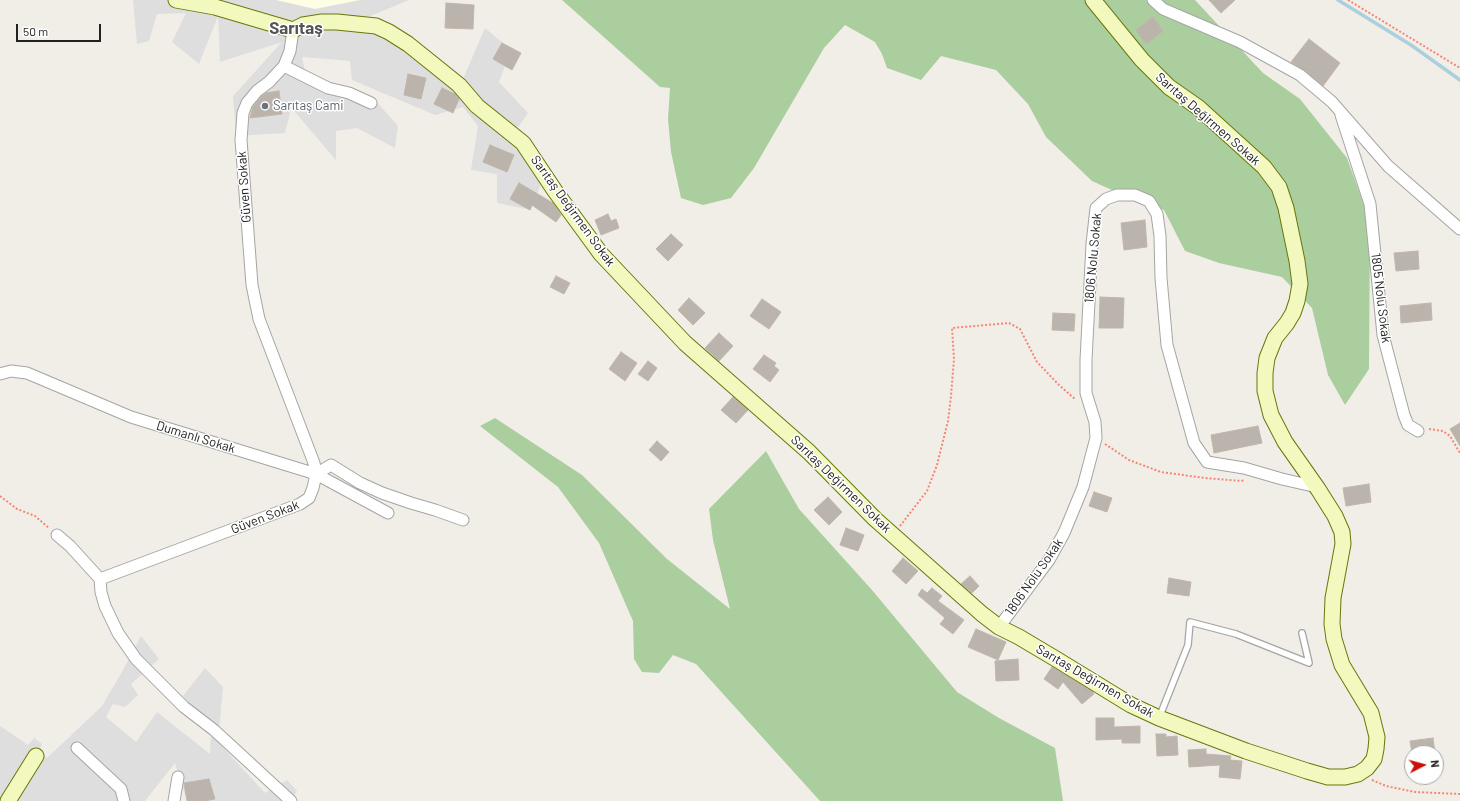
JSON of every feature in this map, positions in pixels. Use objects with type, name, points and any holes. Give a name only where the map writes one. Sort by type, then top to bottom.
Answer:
[{"type":"street","points":[[176,0],[214,3],[293,30]]},
{"type":"street","name":"Sarıtaş Değirmen Sokak","points":[[293,30],[303,25],[322,22],[376,26],[408,44],[459,85],[477,106],[523,143],[555,191],[601,254],[685,343],[809,452],[875,519],[982,614],[999,627],[1019,637],[1131,705],[1159,718],[1307,772],[1328,776],[1345,777],[1358,774],[1367,768],[1374,759],[1377,737],[1371,713],[1342,665],[1334,639],[1332,624],[1333,598],[1343,544],[1342,532],[1335,516],[1286,442],[1271,415],[1265,391],[1267,358],[1274,338],[1287,323],[1293,313],[1300,284],[1297,261],[1286,208],[1279,187],[1264,167],[1199,108],[1169,87],[1142,60],[1093,0]]},
{"type":"street","points":[[1153,0],[1163,9],[1240,42],[1300,75],[1317,88],[1339,109],[1388,166],[1460,229]]},
{"type":"street","name":"Güven Sokak","points":[[100,579],[300,504],[309,498],[313,488],[316,474],[314,463],[260,319],[252,285],[241,140],[243,113],[247,103],[257,91],[270,82],[284,66],[290,52],[293,30]]},
{"type":"street","points":[[284,66],[328,88],[349,93],[371,103]]},
{"type":"street","name":"1805 Nolu Sokak","points":[[1339,109],[1370,204],[1384,335],[1404,415],[1408,425],[1418,431]]},
{"type":"street","name":"1806 Nolu Sokak","points":[[999,627],[1049,560],[1064,533],[1083,487],[1096,438],[1095,422],[1086,393],[1086,360],[1092,244],[1096,208],[1106,199],[1117,194],[1135,195],[1149,201],[1156,214],[1160,236],[1161,278],[1167,345],[1194,443],[1207,462],[1244,468],[1317,487]]},
{"type":"street","name":"Dumanlı Sokak","points":[[0,374],[11,371],[27,373],[131,417],[316,474],[388,512]]},
{"type":"street","points":[[316,474],[331,464],[360,483],[382,494],[463,520]]},
{"type":"street","points":[[57,535],[70,546],[100,579],[101,592],[105,606],[118,633],[136,659],[184,707],[214,730],[291,801]]},
{"type":"street","points":[[78,748],[121,789],[124,801]]},
{"type":"street","points":[[8,801],[36,756]]},
{"type":"street","points":[[174,801],[178,777]]},
{"type":"street","points":[[268,781],[279,801]]},
{"type":"lane","points":[[1159,718],[1188,645],[1190,622],[1236,634],[1308,663],[1302,633]]},
{"type":"path","points":[[1348,0],[1460,68]]},
{"type":"path","points":[[893,534],[912,512],[927,491],[937,465],[948,421],[951,396],[954,359],[952,328],[1009,323],[1020,329],[1037,362],[1059,385],[1079,402]]},
{"type":"path","points":[[1418,431],[1428,429],[1443,431],[1450,436],[1460,453]]},
{"type":"path","points":[[1096,438],[1129,460],[1160,472],[1241,481],[1248,480]]},
{"type":"path","points":[[0,496],[17,509],[35,516],[57,535]]},
{"type":"path","points":[[1358,774],[1393,788],[1415,792],[1460,794]]},
{"type":"shaded area","points":[[133,0],[409,0],[363,19],[463,79],[485,28],[511,50],[499,82],[528,113],[515,132],[543,178],[531,210],[497,203],[497,174],[471,170],[478,126],[463,107],[435,115],[352,80],[350,61],[302,57],[306,76],[374,99],[398,126],[395,148],[357,128],[336,131],[336,160],[291,109],[285,133],[236,136],[233,96],[282,42],[220,62],[218,16],[199,64],[172,42],[186,13],[157,14],[149,41],[137,44]]},
{"type":"shaded area","points":[[276,0],[360,0],[315,9]]},
{"type":"shaded area","points":[[141,636],[159,659],[131,684],[138,695],[125,707],[113,704],[106,717],[136,742],[157,712],[210,754],[211,734],[183,696],[205,668],[223,687],[218,742],[265,793],[287,780],[297,791],[290,801],[187,801],[175,763],[145,801],[0,801],[0,726],[28,745],[34,738],[42,744],[38,752],[47,758],[102,706]]},
{"type":"green space","points":[[562,0],[1195,0],[1263,73],[1300,99],[1347,158],[1370,222],[1369,369],[1345,405],[1328,375],[1312,308],[1282,277],[1219,263],[1185,251],[1164,210],[1125,196],[1092,181],[1046,137],[1028,104],[996,70],[941,56],[921,80],[887,68],[882,54],[875,42],[845,25],[824,48],[754,168],[731,198],[703,205],[681,198],[671,152],[668,119],[670,88],[660,87]]},
{"type":"green space","points":[[495,418],[582,475],[667,559],[730,609],[713,540],[709,509],[766,451],[799,509],[872,590],[957,692],[999,718],[1055,748],[1063,801],[820,801],[696,664],[673,655],[659,673],[642,672],[634,659],[633,621],[599,543],[558,487],[480,426]]},
{"type":"building","points":[[1209,0],[1235,0],[1221,13]]},
{"type":"building","points":[[446,3],[474,5],[473,29],[445,28]]},
{"type":"building","points":[[1153,17],[1163,31],[1146,44],[1136,30]]},
{"type":"building","points":[[1309,39],[1340,63],[1323,86],[1304,70],[1291,62]]},
{"type":"building","points":[[502,43],[521,53],[512,70],[493,59]]},
{"type":"building","points":[[408,74],[426,78],[421,99],[404,95]]},
{"type":"building","points":[[442,88],[455,94],[459,99],[453,113],[434,104]]},
{"type":"building","name":"Sarıtaş Cami","points":[[279,91],[282,114],[250,118],[253,107],[262,96],[266,93]]},
{"type":"building","points":[[490,145],[514,155],[507,172],[483,162]]},
{"type":"building","points":[[519,183],[553,203],[561,215],[556,222],[532,205],[530,210],[510,199]]},
{"type":"building","points":[[608,214],[611,221],[616,219],[619,228],[601,235],[595,220]]},
{"type":"building","points":[[1145,220],[1147,247],[1124,250],[1121,223]]},
{"type":"building","points":[[671,234],[683,245],[668,261],[656,249]]},
{"type":"building","points":[[1418,251],[1419,269],[1396,271],[1394,253]]},
{"type":"building","points":[[556,276],[570,283],[564,294],[550,287]]},
{"type":"building","points":[[1100,297],[1124,298],[1123,328],[1099,328]]},
{"type":"building","points":[[689,298],[705,313],[693,325],[678,310]]},
{"type":"building","points":[[762,299],[781,312],[769,329],[750,316]]},
{"type":"building","points":[[1431,303],[1432,320],[1401,323],[1400,306]]},
{"type":"building","points":[[1053,313],[1075,314],[1074,331],[1052,330]]},
{"type":"building","points":[[719,333],[733,346],[719,361],[705,348]]},
{"type":"building","points":[[621,352],[637,363],[625,381],[609,369]]},
{"type":"building","points":[[764,355],[776,363],[774,366],[779,370],[770,382],[753,369]]},
{"type":"building","points":[[648,361],[657,368],[648,381],[638,374]]},
{"type":"building","points":[[733,397],[748,410],[736,423],[721,410]]},
{"type":"building","points":[[1460,423],[1460,446],[1450,429]]},
{"type":"building","points":[[1258,426],[1262,443],[1214,453],[1211,435]]},
{"type":"building","points":[[657,441],[669,452],[661,461],[649,450]]},
{"type":"building","points":[[1369,484],[1371,502],[1346,506],[1343,488]]},
{"type":"building","points":[[1094,492],[1112,498],[1107,512],[1089,506]]},
{"type":"building","points":[[828,497],[842,512],[829,525],[814,510]]},
{"type":"building","points":[[846,528],[864,535],[858,551],[840,545]]},
{"type":"building","points":[[903,558],[918,571],[906,584],[892,571]]},
{"type":"building","points":[[970,576],[979,586],[972,593],[961,584]]},
{"type":"building","points":[[1169,578],[1191,582],[1189,596],[1167,593]]},
{"type":"building","points":[[932,588],[942,596],[938,601],[964,620],[953,634],[940,624],[945,618],[918,595],[922,589],[927,593]]},
{"type":"building","points":[[976,629],[1006,642],[998,660],[968,647]]},
{"type":"building","points":[[1018,659],[1019,680],[996,681],[995,661]]},
{"type":"building","points":[[1052,667],[1092,691],[1094,694],[1082,704],[1063,682],[1058,689],[1044,679]]},
{"type":"building","points":[[1096,718],[1114,718],[1114,727],[1140,726],[1140,743],[1122,743],[1122,739],[1096,740]]},
{"type":"building","points":[[1156,734],[1166,734],[1166,737],[1177,736],[1178,755],[1157,756]]},
{"type":"building","points":[[1433,738],[1434,745],[1411,745],[1410,741]]},
{"type":"building","points":[[1206,749],[1206,754],[1231,756],[1230,760],[1242,761],[1240,779],[1219,777],[1220,765],[1189,767],[1188,750]]},
{"type":"building","points":[[209,779],[215,799],[204,801],[187,801],[184,783]]},
{"type":"waterway","points":[[1338,0],[1411,45],[1460,80]]},
{"type":"place","name":"Sarıtaş Cami","points":[[265,106]]},
{"type":"district","name":"Sarıtaş","points":[[296,28]]}]
